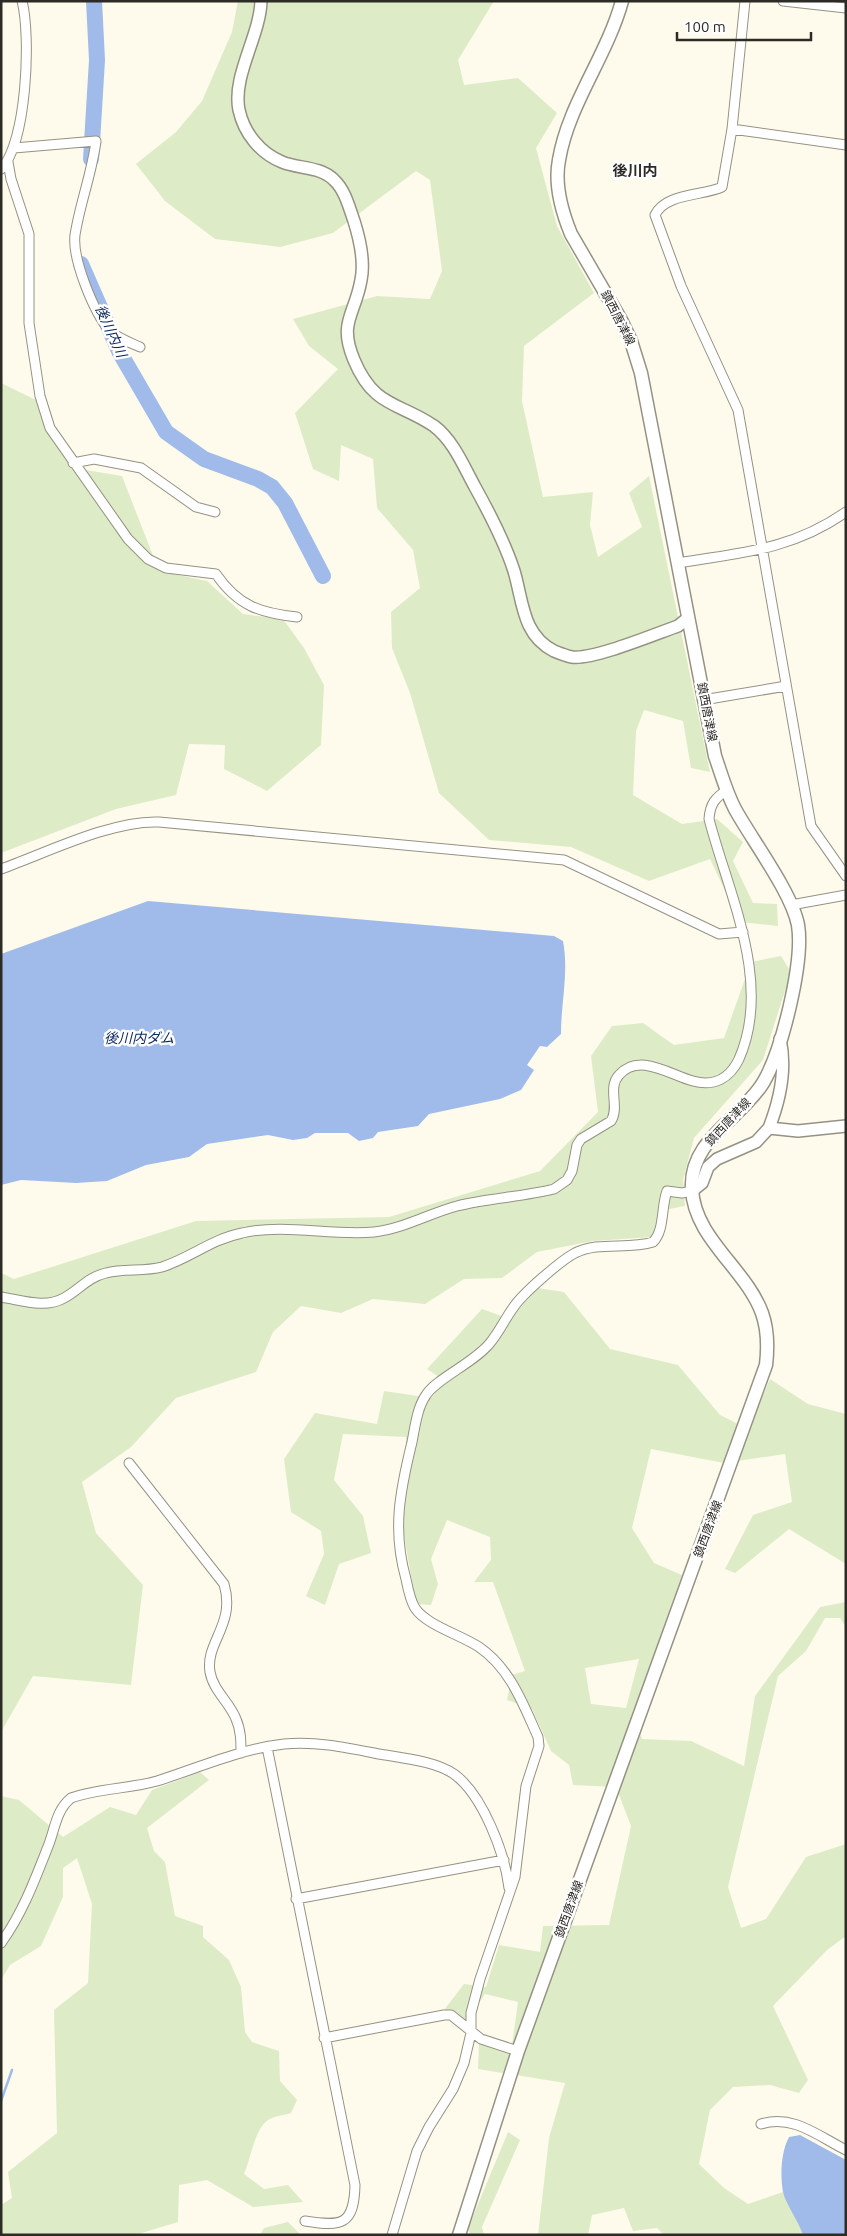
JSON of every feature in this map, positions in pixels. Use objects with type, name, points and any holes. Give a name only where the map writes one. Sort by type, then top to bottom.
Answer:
[{"type":"main road","name":"鎮西唐津線","points":[[459,2235],[518,2051],[766,1365],[767,1331],[762,1313],[754,1295],[703,1226],[694,1206],[692,1179],[698,1156],[708,1141],[746,1104],[762,1083],[771,1066],[796,983],[798,960],[797,924],[791,905],[735,807],[715,756],[640,373],[631,342],[571,234],[564,216],[558,184],[558,161],[566,132],[616,24],[622,1]]},
{"type":"street","points":[[22,1],[26,42],[22,118],[14,148],[4,166],[11,179],[29,234],[29,323],[40,396],[50,428],[128,539],[148,559],[166,568],[216,574],[225,587],[246,605],[266,614],[297,617]]},
{"type":"street","points":[[261,1],[240,86],[239,109],[247,130],[260,148],[282,162],[315,170],[332,178],[342,188],[354,223],[363,261],[361,282],[347,320],[346,340],[355,362],[369,387],[386,402],[434,426],[452,446],[488,512],[514,571],[525,620],[535,637],[553,650],[573,657],[591,655],[678,626],[688,618]]},
{"type":"street","points":[[745,1],[732,129],[722,187],[686,195],[658,209],[655,215],[681,286],[738,410],[810,826],[846,876]]},
{"type":"street","points":[[783,1],[846,8]]},
{"type":"street","points":[[732,129],[846,145]]},
{"type":"street","points":[[14,148],[96,141],[93,163],[75,236],[76,258],[101,319],[111,332],[140,347]]},
{"type":"street","points":[[73,463],[94,459],[141,468],[196,507],[210,511]]},
{"type":"street","points":[[677,563],[792,542],[830,524],[846,512]]},
{"type":"street","points":[[709,699],[786,686]]},
{"type":"street","points":[[1,1297],[42,1304],[54,1303],[65,1298],[87,1281],[104,1273],[125,1270],[149,1270],[164,1266],[216,1240],[243,1232],[274,1230],[348,1234],[377,1232],[456,1206],[554,1189],[567,1180],[572,1171],[577,1145],[581,1139],[611,1121],[616,1108],[615,1081],[627,1068],[642,1064],[679,1077],[706,1083],[717,1082],[726,1076],[735,1067],[740,1055],[749,1020],[750,986],[743,932],[709,819],[710,806],[717,796],[727,790]]},
{"type":"street","points":[[1,869],[118,826],[141,821],[564,860],[718,934],[743,932]]},
{"type":"street","points":[[791,905],[846,895]]},
{"type":"street","points":[[392,2235],[417,2151],[429,2127],[453,2089],[464,2063],[480,1979],[515,1877],[526,1786],[539,1746],[538,1737],[508,1675],[481,1648],[424,1618],[411,1600],[401,1563],[397,1531],[400,1492],[419,1413],[426,1395],[470,1362],[490,1342],[514,1305],[560,1262],[576,1252],[598,1247],[653,1242],[661,1224],[663,1202],[667,1191],[682,1193],[692,1191],[702,1183],[708,1167],[717,1159],[756,1142],[769,1128],[781,1097],[783,1051],[780,1037]]},
{"type":"street","points":[[769,1128],[798,1131],[846,1126]]},
{"type":"street","points":[[129,1463],[224,1584],[228,1598],[227,1616],[210,1660],[210,1673],[236,1719],[241,1738],[241,1753]]},
{"type":"street","points":[[1,1943],[30,1892],[50,1844],[57,1817],[64,1804],[71,1798],[154,1782],[241,1753],[266,1747],[307,1743],[336,1746],[442,1768],[454,1774],[467,1787],[488,1820],[504,1860],[510,1890]]},
{"type":"street","points":[[266,1747],[355,2185],[354,2204],[351,2215],[344,2221],[323,2224],[305,2221]]},
{"type":"street","points":[[296,1899],[504,1860]]},
{"type":"street","points":[[324,2038],[452,2015],[471,2033],[481,2039],[518,2051]]},
{"type":"street","points":[[761,2124],[782,2120],[810,2130],[846,2150]]},
{"type":"green space","points":[[238,1],[494,1],[458,60],[464,85],[518,78],[557,113],[536,148],[557,226],[594,293],[524,346],[522,401],[543,497],[593,492],[590,525],[598,557],[642,527],[629,493],[649,476],[710,772],[691,768],[683,721],[644,710],[636,731],[633,795],[682,824],[717,819],[743,842],[733,861],[753,903],[777,904],[778,926],[740,922],[710,859],[649,881],[571,847],[489,840],[439,793],[410,693],[392,648],[391,612],[420,588],[413,550],[377,508],[373,459],[341,445],[339,481],[313,469],[295,413],[338,369],[309,346],[293,319],[377,296],[430,299],[442,271],[430,180],[416,171],[333,233],[280,247],[215,239],[165,201],[136,164],[176,132],[202,101],[232,32]]},
{"type":"green space","points":[[1,383],[36,400],[74,468],[122,476],[159,571],[207,581],[243,614],[283,619],[304,648],[324,685],[321,745],[267,791],[224,769],[225,745],[189,744],[176,795],[116,809],[1,853]]},
{"type":"green space","points":[[781,956],[791,972],[763,1060],[694,1138],[683,1180],[685,1206],[659,1211],[653,1237],[593,1241],[537,1252],[502,1278],[464,1279],[425,1304],[373,1299],[341,1313],[301,1306],[273,1332],[256,1372],[176,1398],[131,1447],[82,1482],[96,1533],[143,1585],[131,1685],[33,1676],[1,1732],[1,1273],[14,1279],[196,1221],[389,1217],[540,1171],[598,1112],[591,1056],[612,1026],[643,1023],[674,1045],[724,1038],[751,962]]},
{"type":"green space","points":[[538,1288],[564,1292],[610,1349],[678,1365],[720,1415],[748,1429],[770,1379],[808,1404],[846,1414],[846,1564],[789,1529],[735,1573],[725,1569],[753,1515],[792,1502],[785,1454],[724,1463],[651,1449],[632,1528],[654,1563],[682,1575],[634,1711],[642,1739],[691,1741],[744,1766],[755,1696],[820,1607],[846,1602],[846,1627],[840,1618],[825,1618],[806,1651],[778,1676],[728,1887],[741,1928],[766,1919],[806,1857],[846,1844],[846,1936],[827,1950],[773,2006],[808,2080],[799,2093],[770,2085],[733,2087],[710,2110],[699,2164],[724,2188],[748,2204],[783,2192],[799,2221],[803,2235],[664,2235],[657,2228],[633,2231],[624,2208],[592,2215],[588,2235],[538,2235],[549,2138],[565,2083],[478,2069],[479,2041],[512,2045],[518,2002],[485,1994],[467,2021],[444,2010],[464,1984],[486,1987],[499,1945],[540,1952],[543,1926],[609,1925],[631,1826],[616,1787],[573,1785],[569,1765],[551,1751],[532,1709],[507,1700],[512,1675],[525,1671],[493,1582],[474,1582],[491,1560],[490,1537],[447,1520],[431,1559],[438,1584],[431,1605],[416,1604],[403,1530],[406,1437],[343,1434],[334,1480],[363,1516],[371,1553],[339,1564],[325,1605],[306,1596],[324,1554],[321,1531],[291,1512],[284,1459],[315,1413],[377,1424],[384,1391],[431,1398],[445,1381],[427,1369],[482,1309],[510,1319]],"holes":[[[639,1659],[626,1708],[591,1704],[585,1668]]]},
{"type":"green space","points":[[200,1772],[209,1780],[147,1828],[154,1851],[165,1862],[175,1916],[203,1926],[203,1937],[229,1960],[241,1987],[245,2032],[252,2042],[279,2051],[280,2081],[297,2100],[291,2113],[270,2119],[263,2125],[256,2138],[244,2174],[264,2189],[288,2185],[303,2202],[253,2207],[207,2180],[179,2185],[178,2222],[135,2235],[1,2235],[1,2205],[12,2198],[8,2172],[57,2133],[54,2010],[88,1983],[92,1904],[77,1858],[63,1868],[63,1897],[41,1946],[10,1965],[1,1980],[1,1796],[19,1800],[63,1837],[110,1807],[136,1815],[152,1790]]},
{"type":"green space","points":[[508,2132],[520,2140],[482,2227],[484,2235],[470,2235],[468,2228]]},
{"type":"green space","points":[[288,2222],[301,2235],[260,2235],[264,2228]]},
{"type":"water","name":"後川内ダム","points":[[148,901],[554,936],[563,941],[565,953],[561,1034],[547,1047],[540,1046],[527,1065],[534,1070],[521,1090],[500,1099],[429,1114],[418,1126],[378,1132],[373,1138],[359,1141],[348,1133],[315,1133],[307,1138],[293,1140],[268,1135],[207,1144],[189,1157],[146,1165],[107,1181],[76,1183],[21,1180],[1,1185],[1,954]]},
{"type":"water","points":[[800,2135],[846,2160],[846,2235],[803,2235],[787,2202],[782,2185],[783,2157],[789,2137]]},
{"type":"waterway","name":"後川内川","points":[[91,159],[97,60],[94,1]]},
{"type":"waterway","name":"後川内川","points":[[81,264],[120,353],[166,432],[204,459],[258,479],[272,487],[285,503],[323,576]]},
{"type":"waterway","points":[[1,2101],[12,2070]]},
{"type":"district","name":"後川内","points":[[635,171]]}]
